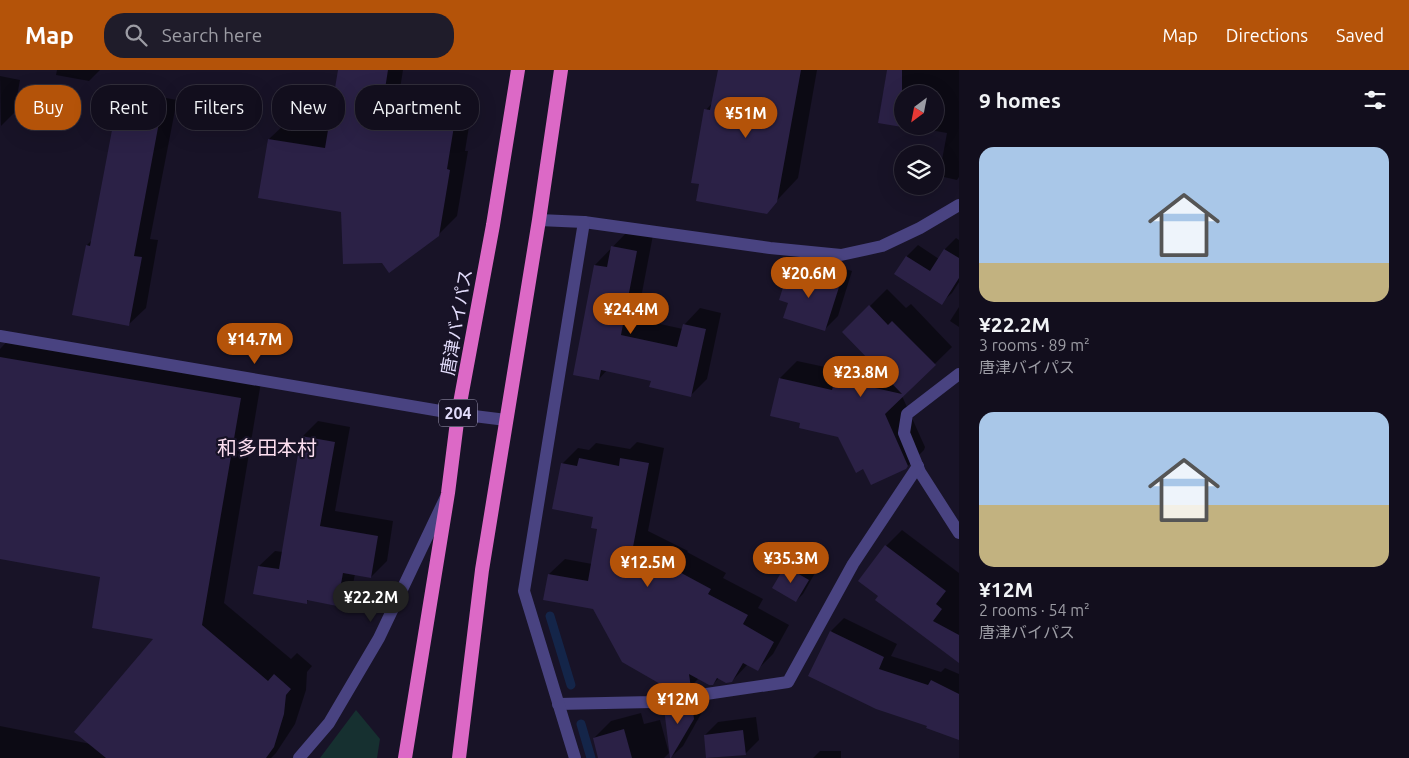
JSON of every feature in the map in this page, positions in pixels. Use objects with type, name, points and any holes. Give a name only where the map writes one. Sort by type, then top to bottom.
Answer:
[{"type":"highway","name":"唐津バイパス","points":[[405,758],[448,492],[458,414],[493,225],[518,70]]},
{"type":"highway","points":[[459,758],[482,570],[539,220],[560,70]]},
{"type":"street","points":[[539,220],[584,222],[770,248],[841,255],[882,246],[920,228],[959,205]]},
{"type":"street","points":[[575,758],[524,591],[584,222]]},
{"type":"street","points":[[0,336],[458,414],[506,420]]},
{"type":"street","points":[[959,374],[907,414],[904,433],[920,472],[959,533]]},
{"type":"street","points":[[558,704],[652,702],[788,682],[853,564],[918,466]]},
{"type":"street","points":[[299,758],[329,723],[379,638],[448,492]]},
{"type":"green space","points":[[356,710],[380,739],[377,758],[320,758]]},
{"type":"building","points":[[338,70],[388,70],[386,85],[355,85],[355,130],[453,130],[447,169],[450,170],[439,236],[389,273],[382,263],[343,264],[341,212],[258,198],[268,139],[325,148],[328,130],[345,130],[345,85],[336,85]]},
{"type":"building","points":[[718,70],[801,70],[777,202],[767,214],[696,201],[699,184],[691,183],[704,109],[710,110]]},
{"type":"building","points":[[887,70],[902,70],[902,85],[894,85],[894,126],[878,123]]},
{"type":"building","points":[[112,130],[158,130],[134,256],[142,257],[129,326],[72,315],[86,245],[90,246]]},
{"type":"building","points":[[611,246],[637,251],[621,335],[677,347],[683,324],[706,329],[691,397],[649,387],[651,381],[601,370],[599,380],[573,375],[594,265],[607,267]]},
{"type":"building","points":[[944,249],[959,258],[959,278],[942,305],[894,274],[906,256],[930,271]]},
{"type":"building","points":[[789,269],[840,284],[825,331],[783,318],[788,303],[779,300]]},
{"type":"building","points":[[869,305],[888,325],[892,321],[936,365],[885,414],[908,466],[906,469],[871,485],[863,469],[856,473],[838,437],[799,428],[800,423],[770,416],[779,378],[832,390],[835,379],[902,394],[842,332]]},
{"type":"building","points":[[0,357],[241,398],[202,625],[268,681],[274,674],[291,689],[286,695],[284,714],[274,747],[266,758],[106,758],[74,732],[153,639],[92,628],[100,577],[0,559]]},
{"type":"building","points":[[301,436],[335,442],[320,526],[378,536],[371,578],[343,573],[337,606],[307,600],[307,604],[253,594],[258,566],[279,569]]},
{"type":"building","points":[[579,458],[619,466],[620,458],[649,463],[633,547],[711,589],[708,594],[748,615],[743,624],[774,642],[758,671],[743,663],[732,682],[726,683],[717,678],[713,685],[709,685],[689,674],[691,688],[663,692],[662,685],[622,662],[593,609],[543,600],[548,574],[588,581],[597,529],[591,528],[593,517],[552,509],[561,463],[577,466]]},
{"type":"building","points":[[885,545],[946,591],[936,604],[942,609],[933,621],[959,635],[959,663],[875,600],[878,596],[858,581]]},
{"type":"building","points":[[785,566],[809,580],[796,602],[772,588]]},
{"type":"building","points":[[830,631],[884,657],[879,669],[928,685],[931,680],[959,694],[959,740],[926,728],[927,726],[876,709],[808,676]]},
{"type":"building","points":[[692,704],[694,719],[670,758],[664,708]]},
{"type":"building","points":[[624,729],[632,758],[598,758],[593,738]]},
{"type":"building","points":[[743,730],[746,755],[706,758],[704,735]]},
{"type":"waterway","points":[[550,616],[571,685]]},
{"type":"waterway","points":[[581,724],[591,758]]},
{"type":"district","name":"和多田本村","points":[[267,447]]}]
